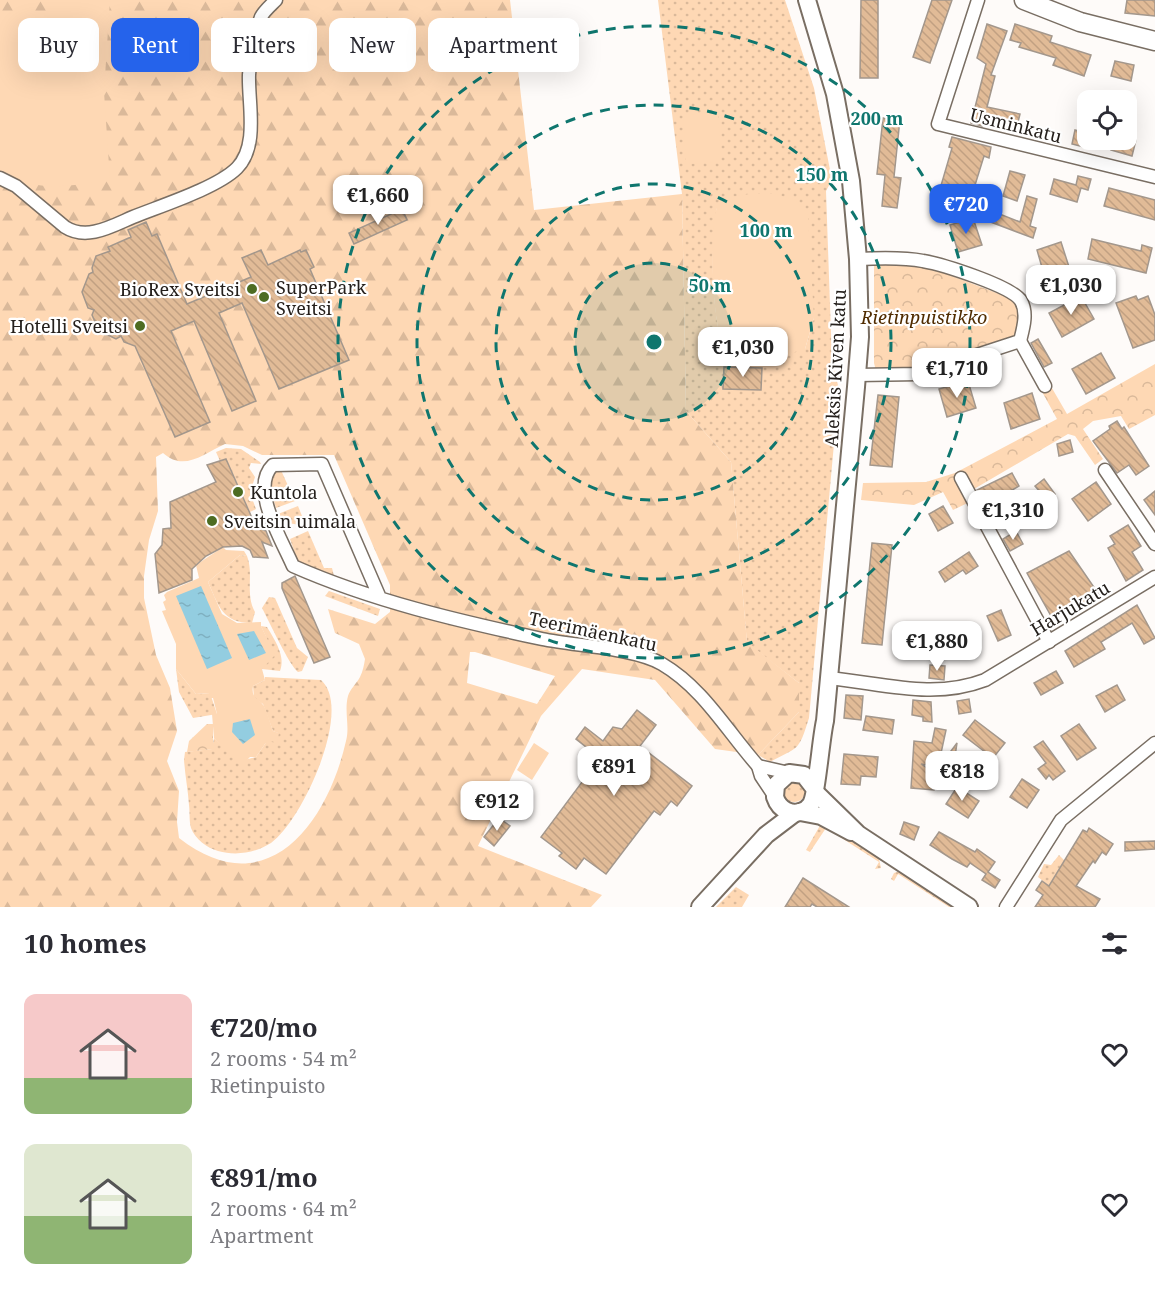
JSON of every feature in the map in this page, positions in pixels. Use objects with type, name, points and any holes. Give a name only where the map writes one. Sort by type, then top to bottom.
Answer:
[{"type":"main road","points":[[1024,0],[1080,22],[1155,41]]},
{"type":"street","points":[[0,178],[16,186],[73,232],[92,233],[204,188],[236,169],[247,152],[249,140],[249,73],[254,45],[262,16],[276,0]]},
{"type":"street","name":"Aleksis Kiven katu","points":[[807,0],[835,94],[851,182],[858,259],[860,337],[825,721],[819,742],[814,790]]},
{"type":"street","name":"Usminkatu","points":[[978,0],[938,124],[1155,177]]},
{"type":"street","points":[[858,259],[922,261],[1012,292],[1024,306],[1025,324],[1020,342],[1045,386]]},
{"type":"street","points":[[857,375],[919,374],[1020,342]]},
{"type":"street","name":"Teerimäenkatu","points":[[380,598],[322,464],[273,465],[266,475],[262,489],[294,566],[380,598],[530,636],[625,652],[659,663],[694,688],[759,766],[761,776],[776,799]]},
{"type":"street","points":[[1105,470],[1155,544]]},
{"type":"street","points":[[961,478],[1049,642]]},
{"type":"street","name":"Harjukatu","points":[[828,678],[937,691],[962,689],[985,680],[1155,577]]},
{"type":"street","name":"Aleksis Kiven katu","points":[[791,773],[819,742]]},
{"type":"street","points":[[1006,907],[1061,820],[1155,743]]},
{"type":"street","points":[[759,766],[804,775],[814,790],[858,834]]},
{"type":"street","points":[[766,835],[776,799],[776,785],[791,773]]},
{"type":"street","points":[[699,907],[766,835],[797,812],[811,805],[814,790]]},
{"type":"street","points":[[776,799],[784,810],[814,814],[858,834],[969,907]]},
{"type":"green space","points":[[0,0],[510,0],[512,18],[428,18],[428,72],[518,72],[534,210],[682,194],[686,411],[731,462],[747,642],[799,683],[799,712],[758,755],[715,749],[655,680],[582,669],[541,716],[478,846],[602,895],[591,907],[0,907]],"holes":[[[225,444],[243,446],[262,455],[334,455],[390,585],[390,612],[375,624],[328,609],[335,633],[359,644],[365,659],[361,675],[348,696],[346,741],[337,772],[324,801],[308,827],[288,846],[265,859],[239,863],[210,857],[179,838],[177,822],[179,791],[167,761],[177,731],[170,688],[156,655],[144,598],[144,576],[149,540],[158,511],[156,457],[163,453],[178,461],[186,461]],[[470,652],[555,676],[537,704],[467,683]]]},
{"type":"green space","points":[[49,0],[110,0],[104,92],[110,180],[54,186],[27,183],[0,172],[0,14],[47,13]]},
{"type":"green space","points":[[658,0],[785,0],[814,88],[832,180],[826,191],[832,362],[839,389],[809,718],[796,747],[770,762],[758,755],[799,712],[799,683],[747,643],[731,462],[686,411],[682,194]],"holes":[[[717,208],[814,318],[805,349],[721,343],[713,276],[713,241]]]},
{"type":"green space","points":[[718,113],[721,162],[686,164],[683,115]]},
{"type":"green space","points":[[749,194],[774,194],[796,200],[808,216],[814,318],[805,349],[766,358],[744,360],[728,355],[723,345],[715,308],[712,260],[714,219],[718,206],[726,198]]},
{"type":"green space","name":"Rietinpuistikko","points":[[874,263],[923,265],[1010,298],[1020,308],[1019,330],[1013,340],[917,369],[876,371],[874,363]]},
{"type":"green space","points":[[1155,364],[1155,415],[1129,429],[1121,416],[1093,421],[1083,429],[1103,459],[1095,465],[1075,436],[1068,434],[974,489],[978,498],[953,510],[943,492],[914,505],[861,500],[863,483],[926,482],[955,473],[1057,419],[1040,388],[1049,383],[1067,414]]},
{"type":"green space","points":[[226,448],[241,449],[261,464],[251,463],[249,468],[255,477],[250,493],[256,509],[250,512],[226,459],[220,461],[216,452]]},
{"type":"green space","points":[[280,468],[295,501],[276,508],[268,481]]},
{"type":"green space","points":[[298,506],[306,526],[282,522],[278,514]]},
{"type":"green space","points":[[308,531],[324,568],[332,568],[334,576],[298,562],[290,539]]},
{"type":"green space","points":[[223,547],[226,550],[244,551],[247,556],[240,555],[208,582],[222,614],[237,623],[261,622],[275,655],[262,669],[265,680],[253,686],[253,690],[254,696],[264,706],[273,731],[279,733],[277,743],[271,741],[265,744],[256,757],[250,757],[245,762],[236,761],[214,738],[212,714],[217,714],[213,698],[210,698],[209,693],[196,694],[176,669],[176,644],[162,611],[166,610],[163,602],[166,600],[164,595],[199,578],[196,565]]},
{"type":"green space","points":[[240,555],[247,556],[249,563],[251,598],[255,612],[252,623],[234,620],[223,612],[208,582]]},
{"type":"green space","points":[[329,591],[380,609],[378,616],[325,596]]},
{"type":"green space","points":[[269,597],[275,598],[297,648],[308,657],[302,671],[298,672],[294,668],[262,608]]},
{"type":"green space","points":[[261,626],[267,627],[279,649],[282,660],[280,671],[262,669],[270,646]]},
{"type":"green space","points":[[176,669],[196,694],[210,693],[217,714],[193,718],[179,692]]},
{"type":"green space","points":[[265,677],[321,680],[330,694],[331,715],[328,739],[309,789],[297,812],[283,831],[271,843],[252,851],[232,853],[218,851],[202,843],[191,828],[185,752],[212,749],[214,738],[236,758],[244,760],[256,757],[265,744],[278,733],[273,731],[263,704],[254,698],[253,686],[265,680]]},
{"type":"green space","points":[[207,724],[213,724],[213,749],[187,752],[189,741]]},
{"type":"green space","points":[[534,743],[549,753],[532,780],[517,770]]},
{"type":"green space","points":[[790,780],[798,780],[805,787],[805,795],[798,802],[790,802],[783,795],[783,787]]},
{"type":"green space","points":[[822,822],[878,855],[881,868],[875,869],[879,862],[826,828],[810,852],[806,850]]},
{"type":"green space","points":[[1059,855],[1065,861],[1049,886],[1038,877],[1044,864],[1051,865]]},
{"type":"green space","points":[[900,871],[958,907],[949,907],[898,874],[894,881],[891,879],[894,873]]},
{"type":"green space","points":[[736,887],[749,895],[742,907],[716,907]]},
{"type":"water","points":[[201,586],[232,658],[207,669],[176,596]]},
{"type":"water","points":[[254,631],[266,653],[249,660],[237,634]]},
{"type":"water","points":[[250,719],[255,735],[243,744],[232,732],[233,723]]},
{"type":"building","points":[[861,0],[878,0],[878,78],[860,78]]},
{"type":"building","points":[[932,0],[952,0],[930,63],[913,57]]},
{"type":"building","points":[[1127,0],[1155,0],[1155,16],[1125,13]]},
{"type":"building","points":[[987,24],[1007,31],[991,75],[995,76],[987,107],[1020,114],[1016,130],[983,123],[982,126],[971,123],[986,64],[977,58]]},
{"type":"building","points":[[1015,24],[1052,36],[1050,42],[1091,55],[1084,76],[1053,65],[1056,58],[1019,47],[1021,43],[1010,40]]},
{"type":"building","points":[[1115,61],[1134,65],[1131,81],[1111,76]]},
{"type":"building","points":[[883,118],[900,119],[894,177],[901,178],[897,208],[882,206],[885,175],[877,174]]},
{"type":"building","points":[[1075,130],[1077,130],[1077,145],[1072,144]]},
{"type":"building","points":[[952,137],[991,147],[989,158],[984,156],[971,198],[940,189],[952,148],[949,147]]},
{"type":"building","points":[[1111,150],[1134,150],[1132,156]]},
{"type":"building","points":[[1010,171],[1025,175],[1017,201],[1003,196]]},
{"type":"building","points":[[1078,176],[1091,179],[1088,190],[1081,188],[1077,202],[1050,194],[1054,179],[1076,185]]},
{"type":"building","points":[[1109,188],[1155,200],[1155,220],[1104,206]]},
{"type":"building","points":[[1027,196],[1037,199],[1030,226],[1036,228],[1033,238],[988,221],[992,211],[1020,222]]},
{"type":"building","points":[[402,209],[407,220],[354,244],[349,233]]},
{"type":"building","points":[[973,218],[982,245],[958,252],[950,225]]},
{"type":"building","name":"Hotelli Sveitsi","points":[[146,222],[152,236],[157,234],[187,304],[251,277],[242,258],[261,250],[268,265],[300,250],[301,252],[306,250],[314,267],[310,269],[349,360],[279,389],[242,303],[219,313],[256,401],[232,411],[194,321],[171,331],[210,422],[175,437],[135,346],[124,342],[121,336],[116,339],[99,331],[92,315],[94,310],[88,308],[82,292],[89,274],[93,272],[96,256],[110,251],[108,247],[131,237],[128,230]]},
{"type":"building","points":[[1092,239],[1141,251],[1142,245],[1152,248],[1146,273],[1088,259]]},
{"type":"building","points":[[1061,242],[1070,270],[1045,278],[1037,250]]},
{"type":"building","points":[[1081,296],[1094,319],[1062,337],[1049,313]]},
{"type":"building","points":[[1136,296],[1138,300],[1148,296],[1155,315],[1155,340],[1133,348],[1116,303]]},
{"type":"building","points":[[1038,339],[1052,363],[1044,367],[1031,343]]},
{"type":"building","points":[[1101,353],[1115,378],[1086,394],[1072,369]]},
{"type":"building","points":[[724,367],[762,368],[761,390],[723,389]]},
{"type":"building","points":[[968,381],[976,408],[947,417],[939,389]]},
{"type":"building","points":[[1032,393],[1040,419],[1011,429],[1004,403]]},
{"type":"building","points":[[878,395],[899,397],[892,467],[870,465]]},
{"type":"building","points":[[1117,421],[1122,429],[1124,427],[1149,466],[1136,475],[1129,465],[1117,473],[1093,441]]},
{"type":"building","points":[[1070,440],[1073,452],[1059,456],[1057,444]]},
{"type":"building","name":"Sveitsin uimala","points":[[226,459],[256,527],[266,531],[272,546],[262,542],[268,558],[253,557],[250,550],[242,546],[223,547],[206,556],[192,569],[192,580],[159,593],[155,554],[162,545],[163,529],[171,528],[170,502],[216,482],[207,465]]},
{"type":"building","points":[[1012,473],[1019,486],[990,503],[988,500],[984,503],[977,490]]},
{"type":"building","points":[[1044,479],[1055,494],[1047,500],[1035,486]]},
{"type":"building","points":[[1096,482],[1111,504],[1088,521],[1072,499]]},
{"type":"building","points":[[1155,491],[1155,515],[1144,500]]},
{"type":"building","points":[[943,506],[953,523],[938,531],[929,514]]},
{"type":"building","points":[[1044,509],[1052,520],[1042,527],[1034,516]]},
{"type":"building","points":[[1128,525],[1141,546],[1132,552],[1143,570],[1126,581],[1108,548],[1115,544],[1110,536]]},
{"type":"building","points":[[1016,531],[1023,544],[1010,551],[1003,539]]},
{"type":"building","points":[[872,543],[892,545],[882,645],[862,643]]},
{"type":"building","points":[[1069,551],[1100,596],[1079,608],[1074,602],[1051,616],[1027,573]]},
{"type":"building","points":[[969,552],[978,566],[966,574],[963,570],[945,582],[939,572]]},
{"type":"building","points":[[295,576],[330,657],[314,663],[282,588],[282,583]]},
{"type":"building","points":[[1137,605],[1155,638],[1144,644],[1132,623],[1101,642],[1105,649],[1074,667],[1065,651]]},
{"type":"building","points":[[1001,610],[1011,635],[998,641],[987,616]]},
{"type":"building","points":[[930,665],[945,666],[944,680],[929,678]]},
{"type":"building","points":[[1056,671],[1063,683],[1041,695],[1034,683]]},
{"type":"building","points":[[1117,685],[1125,700],[1105,712],[1096,696]]},
{"type":"building","points":[[846,695],[863,696],[861,720],[844,718]]},
{"type":"building","points":[[969,699],[971,712],[959,714],[957,701]]},
{"type":"building","points":[[913,700],[931,702],[932,722],[923,721],[923,717],[912,715]]},
{"type":"building","points":[[637,710],[656,725],[640,746],[692,786],[677,806],[671,801],[660,815],[654,811],[606,874],[584,858],[576,869],[559,856],[562,853],[541,837],[600,758],[576,739],[585,727],[603,741],[613,727],[622,729]]},
{"type":"building","points":[[866,716],[894,720],[892,734],[863,730]]},
{"type":"building","points":[[975,720],[1005,743],[993,758],[963,735]]},
{"type":"building","points":[[1079,724],[1096,748],[1077,760],[1061,736]]},
{"type":"building","points":[[935,728],[946,730],[938,767],[921,764],[936,774],[934,790],[911,788],[914,741],[932,743]]},
{"type":"building","points":[[1043,741],[1065,771],[1053,780],[1049,775],[1046,779],[1038,769],[1046,763],[1034,747]]},
{"type":"building","points":[[957,743],[953,770],[939,767]]},
{"type":"building","points":[[844,754],[878,757],[876,777],[861,776],[860,785],[841,784]]},
{"type":"building","points":[[1022,779],[1039,790],[1027,808],[1010,797]]},
{"type":"building","points":[[957,787],[979,801],[968,818],[946,804]]},
{"type":"building","points":[[499,818],[510,826],[494,846],[484,837]]},
{"type":"building","points":[[904,822],[919,827],[914,840],[900,834]]},
{"type":"building","points":[[1089,828],[1113,844],[1106,855],[1102,852],[1095,863],[1093,861],[1076,886],[1100,899],[1095,907],[1035,907],[1043,895],[1036,890],[1042,881],[1049,886],[1083,830],[1087,832]]},
{"type":"building","points":[[939,832],[975,852],[977,849],[995,862],[988,872],[1000,880],[995,888],[982,880],[986,874],[970,863],[967,867],[930,845]]},
{"type":"building","points":[[1155,841],[1155,849],[1125,851],[1125,842]]},
{"type":"building","points":[[803,878],[849,907],[817,907],[812,904],[810,907],[785,907]]},
{"type":"place","name":"BioRex Sveitsi","points":[[252,289]]},
{"type":"place","name":"SuperPark Sveitsi","points":[[264,297]]},
{"type":"place","name":"Hotelli Sveitsi","points":[[140,326]]},
{"type":"place","name":"Kuntola","points":[[238,492]]},
{"type":"place","name":"Sveitsin uimala","points":[[212,521]]}]
